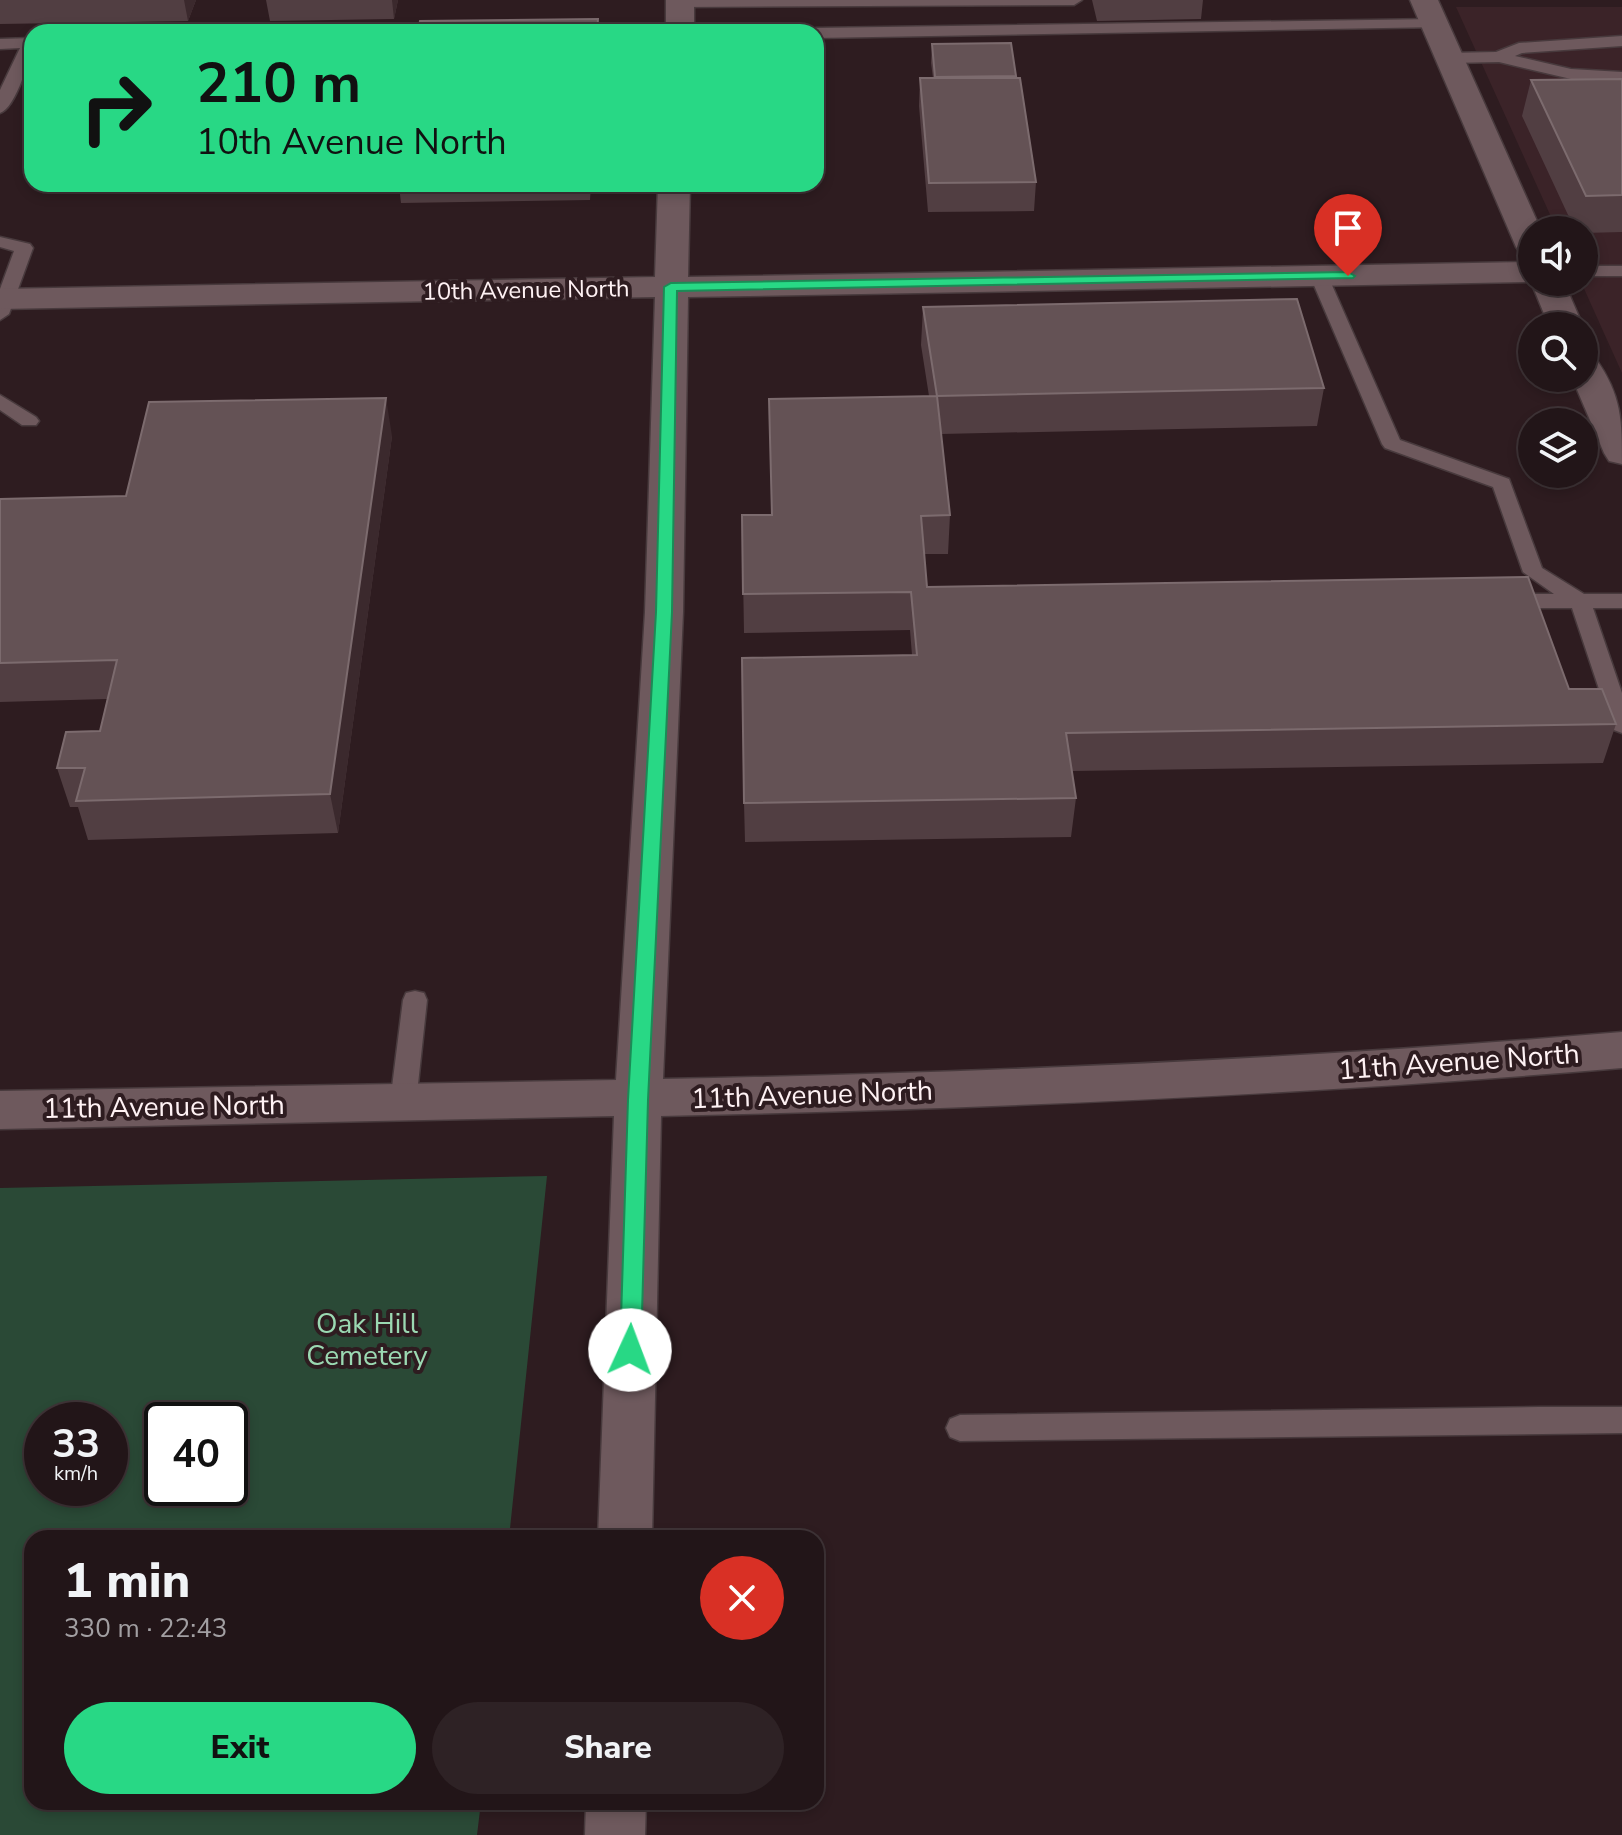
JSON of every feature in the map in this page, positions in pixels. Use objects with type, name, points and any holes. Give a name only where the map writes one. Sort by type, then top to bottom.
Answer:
[{"type":"street","points":[[680,1],[680,24]]},
{"type":"street","points":[[1430,12],[1518,216]]},
{"type":"street","points":[[625,1530],[638,1100],[664,612],[674,192]]},
{"type":"street","name":"10th Avenue North","points":[[1,304],[671,287],[1518,272]]},
{"type":"street","points":[[1595,392],[1622,453]]},
{"type":"street","name":"11th Avenue North","points":[[0,1110],[638,1100],[941,1091],[1384,1070],[1622,1050]]},
{"type":"street","points":[[615,1835],[616,1810]]},
{"type":"lane","points":[[680,1],[1074,0]]},
{"type":"lane","points":[[824,33],[1430,12]]},
{"type":"lane","points":[[1499,57],[1519,48],[1622,41]]},
{"type":"lane","points":[[0,44],[24,43]]},
{"type":"lane","points":[[1449,58],[1499,57],[1571,74],[1622,77]]},
{"type":"lane","points":[[0,108],[24,58]]},
{"type":"lane","points":[[0,242],[24,248],[1,304]]},
{"type":"lane","points":[[1598,271],[1622,271]]},
{"type":"lane","points":[[1319,276],[1392,444],[1502,483],[1533,572],[1580,601],[1622,725]]},
{"type":"lane","points":[[0,401],[29,421]]},
{"type":"lane","points":[[1484,601],[1622,601]]},
{"type":"lane","points":[[403,1103],[415,1000]]},
{"type":"lane","points":[[960,1428],[1223,1425],[1422,1418],[1622,1420]]},
{"type":"shaded area","points":[[1456,7],[1622,7],[1622,373],[1598,320],[1598,312],[1595,312],[1587,296],[1598,296],[1598,216],[1551,216]]},
{"type":"green space","name":"Oak Hill Cemetery","points":[[547,1176],[510,1530],[24,1530],[24,1810],[480,1810],[477,1835],[0,1835],[0,1188]]},
{"type":"building","points":[[598,19],[598,24],[419,24],[420,21]]},
{"type":"building","points":[[1011,43],[1016,76],[935,77],[932,44]]},
{"type":"building","points":[[920,78],[1020,78],[1036,182],[929,183]]},
{"type":"building","points":[[1622,79],[1622,195],[1586,196],[1531,80]]},
{"type":"building","points":[[1297,299],[1324,388],[937,396],[923,307]]},
{"type":"building","points":[[937,396],[950,515],[921,516],[927,587],[1528,577],[1569,689],[1602,689],[1616,724],[1066,733],[1076,798],[744,803],[742,658],[917,655],[911,592],[743,594],[742,515],[772,515],[769,399]]},
{"type":"building","points":[[386,398],[330,794],[76,801],[85,768],[57,768],[66,732],[100,731],[117,660],[0,663],[0,499],[126,496],[149,402]]},
{"type":"route","points":[[630,1350],[638,1100],[664,612],[671,287],[1348,276]]}]
